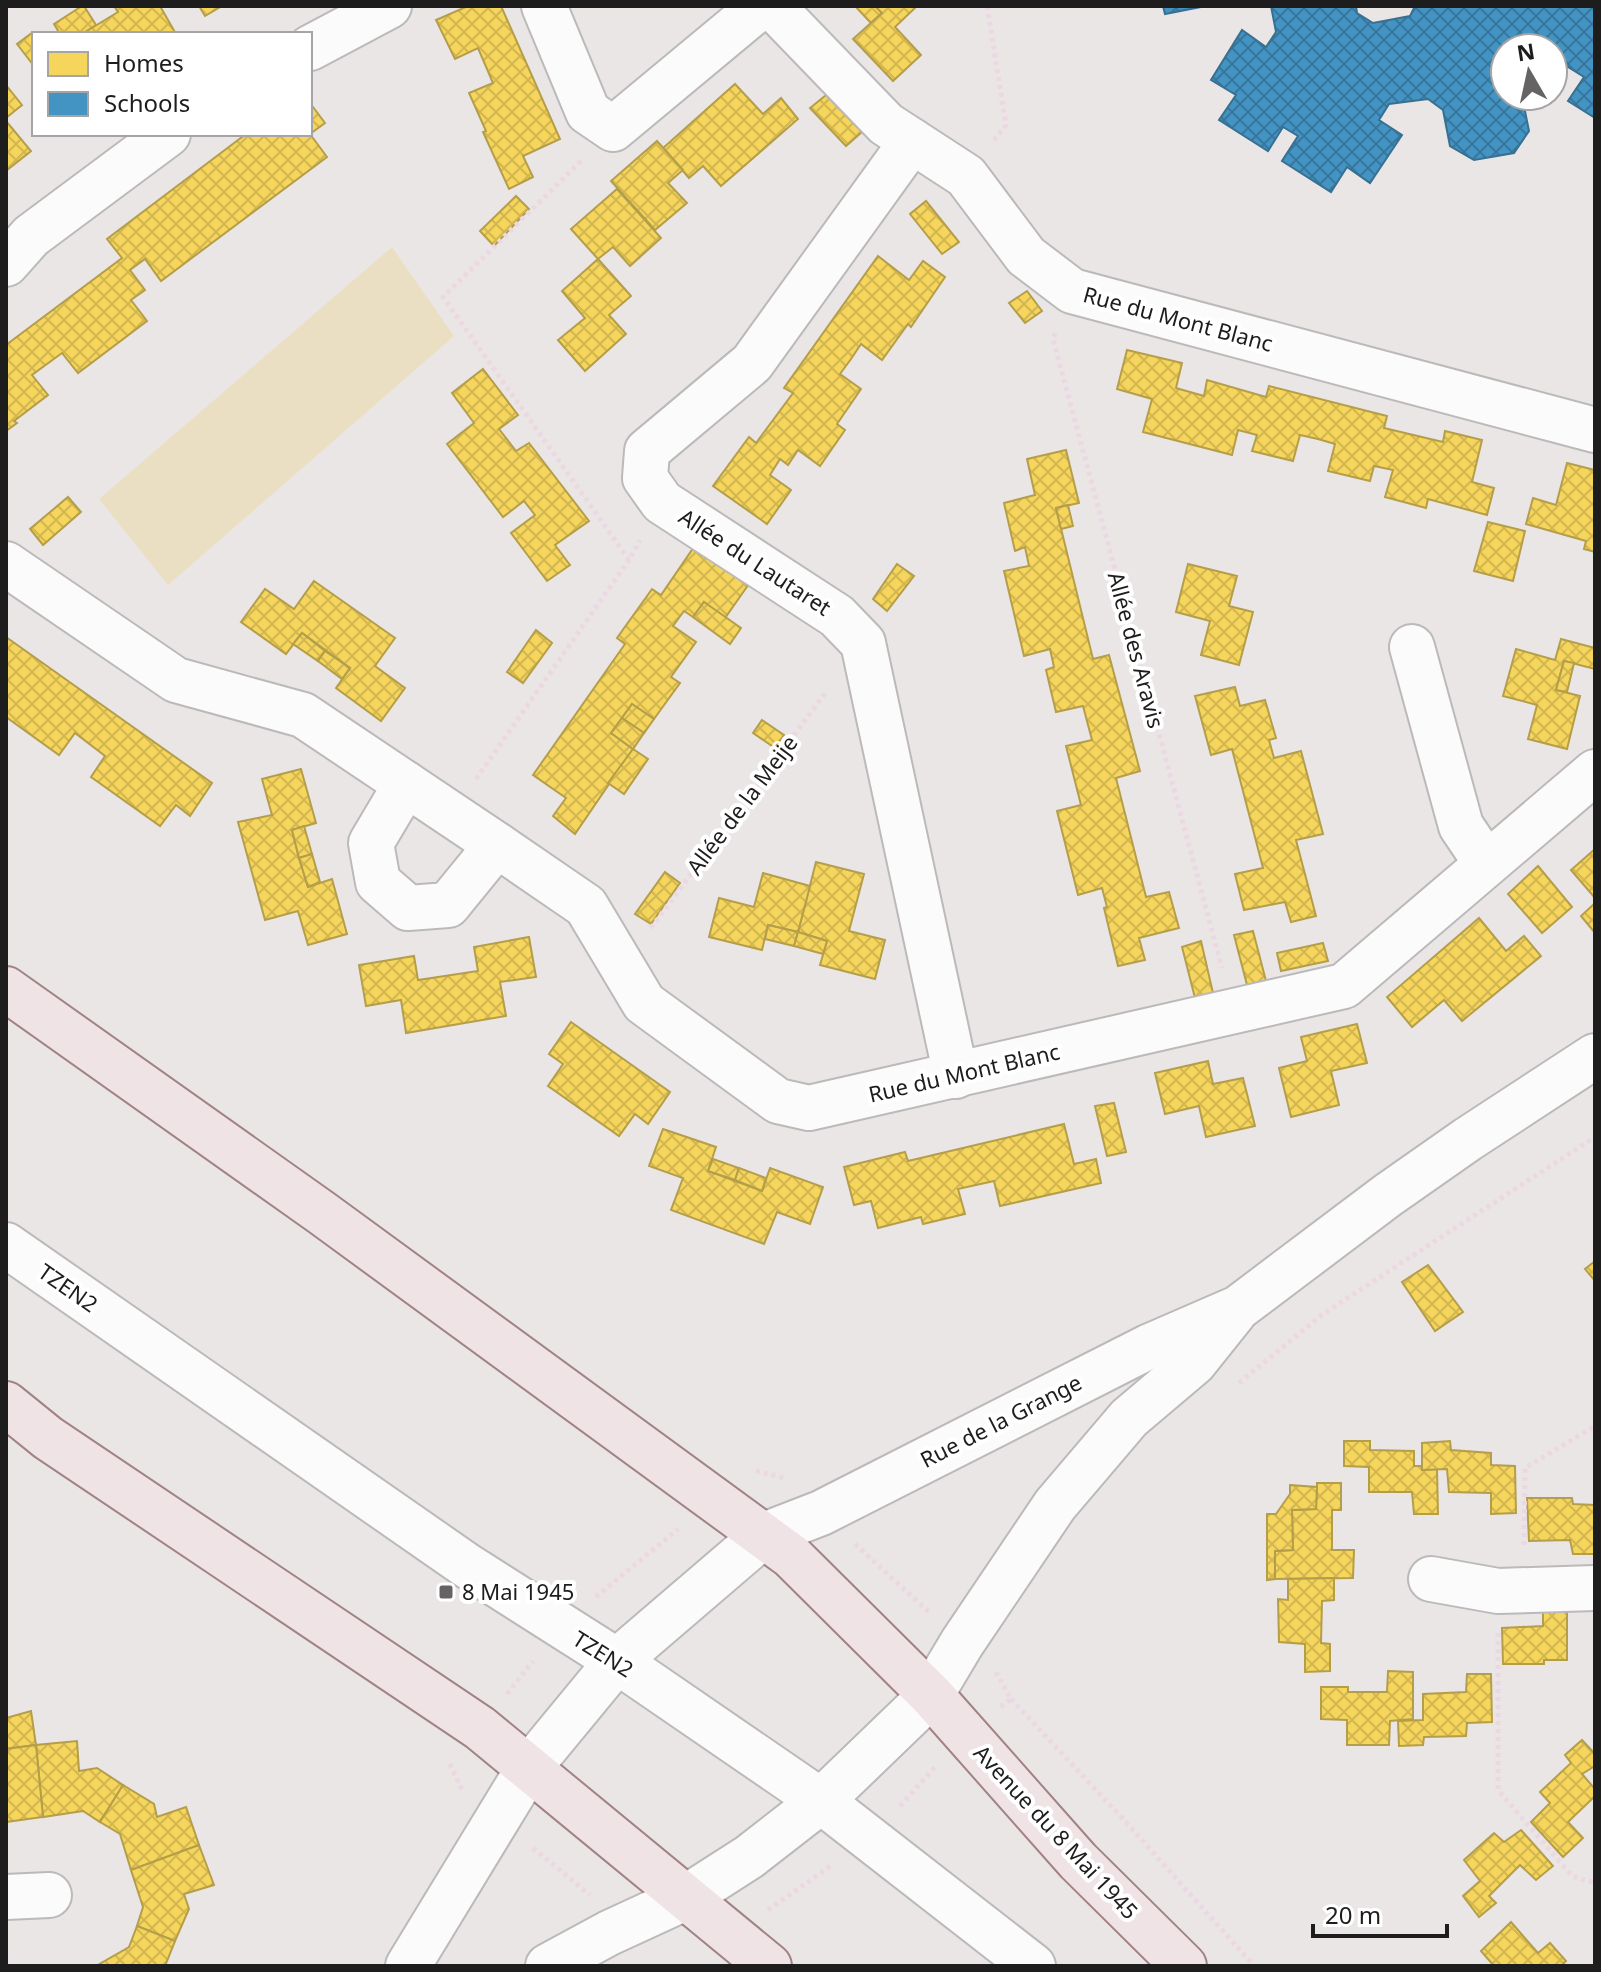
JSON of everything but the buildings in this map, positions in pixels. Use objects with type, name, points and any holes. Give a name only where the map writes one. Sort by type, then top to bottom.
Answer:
[{"type":"main road","name":"Avenue du 8 Mai 1945","points":[[6,989],[322,1213],[791,1556],[931,1695],[1078,1861],[1184,1966]]},
{"type":"main road","points":[[6,1404],[48,1438],[480,1728],[769,1966]]},
{"type":"street","points":[[312,47],[389,6]]},
{"type":"street","points":[[544,6],[588,112],[613,129],[761,6]]},
{"type":"street","name":"Rue du Mont Blanc","points":[[772,6],[886,124],[966,176],[1026,256],[1072,291],[1595,430]]},
{"type":"street","points":[[6,264],[31,236],[165,136]]},
{"type":"street","name":"Allée du Lautaret","points":[[863,643],[837,616],[662,502],[645,478],[647,451],[752,363],[912,141]]},
{"type":"street","name":"Rue du Mont Blanc","points":[[6,564],[176,680],[303,715],[452,814],[586,906],[644,1003],[778,1101],[809,1108],[1344,986],[1595,772]]},
{"type":"street","points":[[863,643],[956,1076]]},
{"type":"street","points":[[1412,647],[1461,826],[1486,863]]},
{"type":"street","points":[[406,784],[371,843],[378,882],[408,908],[448,905],[497,845]]},
{"type":"street","name":"Rue de la Grange","points":[[408,1966],[528,1769],[617,1661],[764,1535],[821,1513],[1148,1347],[1238,1308],[1434,1163],[1595,1056]]},
{"type":"street","name":"TZEN2","points":[[6,1245],[466,1565],[617,1661],[821,1801],[1033,1966]]},
{"type":"street","name":"Rue de la Grange","points":[[548,1966],[685,1898],[749,1857],[821,1801],[931,1695],[962,1643],[1055,1505],[1129,1418],[1194,1363],[1238,1308]]},
{"type":"street","points":[[1431,1579],[1498,1591],[1595,1588]]},
{"type":"street","points":[[6,1897],[49,1895]]},
{"type":"path","points":[[966,176],[1006,125],[987,6]]},
{"type":"path","points":[[613,129],[443,297],[629,560]]},
{"type":"path","name":"Allée des Aravis","points":[[1072,291],[1053,339],[1233,1011]]},
{"type":"path","points":[[452,814],[629,560],[662,502]]},
{"type":"path","name":"Allée de la Meije","points":[[621,968],[863,643]]},
{"type":"path","points":[[1227,1393],[1323,1314],[1595,1137]]},
{"type":"path","points":[[1595,1426],[1525,1468],[1524,1564],[1498,1591],[1498,1790],[1572,1876],[1595,1883]]},
{"type":"path","points":[[1004,1660],[995,1673],[1011,1699],[1254,1966]]},
{"type":"path","points":[[732,1935],[870,1838],[965,1734],[1011,1699]]},
{"type":"path","points":[[498,1819],[626,1925]]},
{"type":"shaded area","points":[[392,247],[454,336],[168,585],[99,499]]},
{"type":"place","name":"8 Mai 1945","points":[[446,1592]]}]
